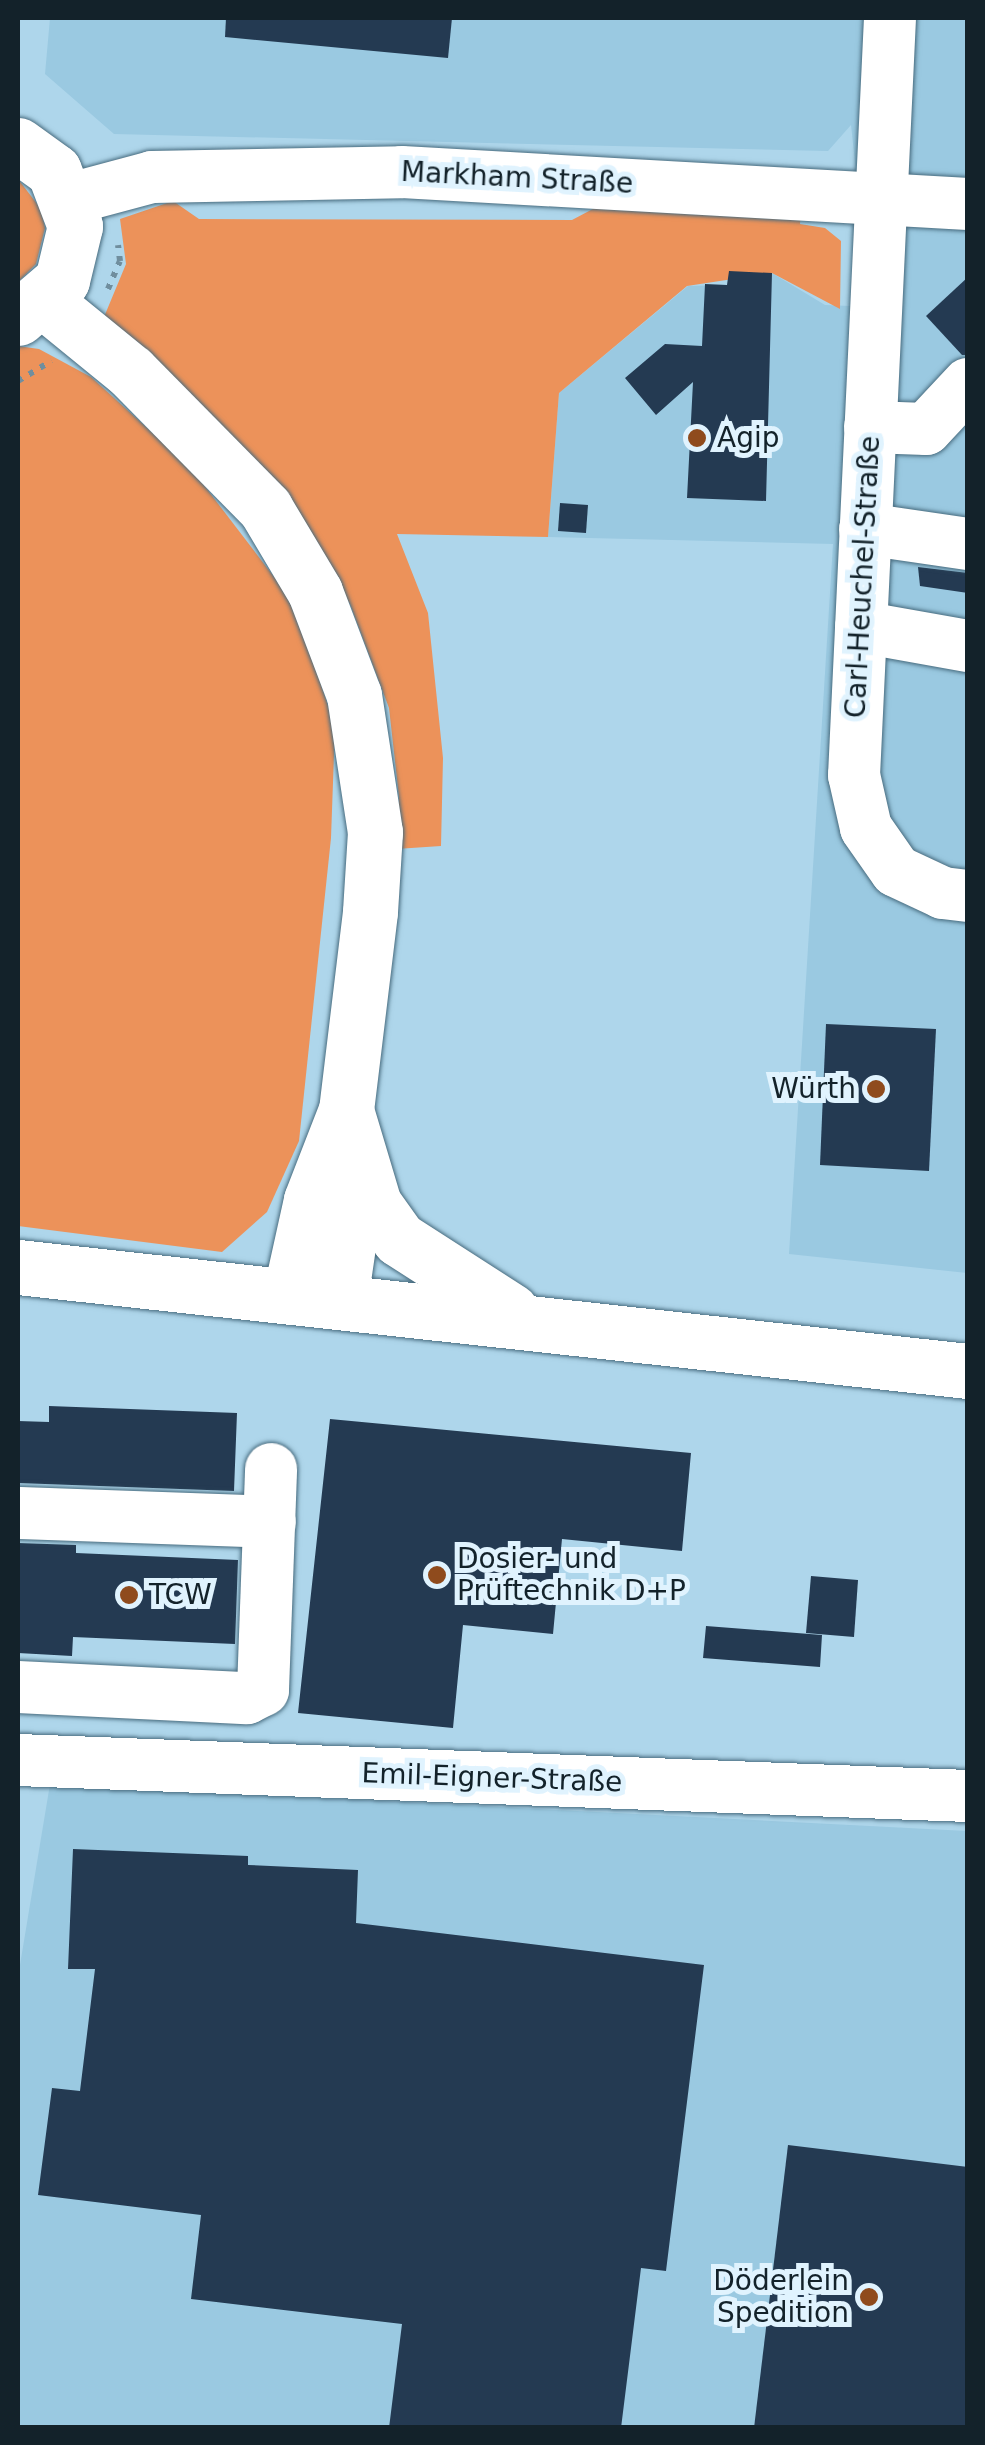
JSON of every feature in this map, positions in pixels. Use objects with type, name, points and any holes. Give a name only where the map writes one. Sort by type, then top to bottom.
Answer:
[{"type":"main road","points":[[18,145],[54,171],[70,199],[72,254],[31,310],[131,372],[265,508],[340,646],[367,750],[376,832],[346,1110],[311,1200],[315,1298]]},
{"type":"main road","points":[[346,1110],[374,1204],[399,1240],[526,1320]]},
{"type":"main road","points":[[315,1298],[360,1165]]},
{"type":"main road","points":[[18,1267],[968,1371]]},
{"type":"street","name":"Carl-Heuchel-Straße","points":[[890,18],[854,775],[866,828],[896,870],[943,893],[968,896]]},
{"type":"street","name":"Markham Straße","points":[[70,199],[152,177],[402,172],[880,196],[968,204]]},
{"type":"street","points":[[870,427],[926,428],[968,384]]},
{"type":"street","points":[[865,529],[968,544]]},
{"type":"street","points":[[861,626],[968,646]]},
{"type":"street","points":[[20,1761],[21,1687],[247,1698],[263,1690],[271,1469]]},
{"type":"street","points":[[18,1513],[270,1522]]},
{"type":"street","name":"Emil-Eigner-Straße","points":[[20,1761],[968,1796]]},
{"type":"shaded area","points":[[50,18],[967,18],[967,1273],[789,1254],[833,544],[548,537],[559,393],[688,286],[727,285],[729,271],[772,273],[825,305],[850,306],[865,255],[851,125],[828,151],[114,134],[45,74]]},
{"type":"shaded area","points":[[18,179],[41,209],[45,228],[36,264],[18,282]]},
{"type":"shaded area","points":[[173,201],[199,219],[572,220],[606,202],[801,212],[800,224],[825,228],[841,241],[840,309],[772,273],[687,286],[559,393],[548,537],[397,534],[428,613],[443,758],[441,846],[396,849],[399,797],[389,708],[350,604],[283,502],[104,317],[126,264],[120,219]]},
{"type":"shaded area","points":[[18,346],[39,349],[91,377],[190,467],[294,603],[335,727],[331,838],[299,1141],[267,1212],[222,1252],[18,1226]]},
{"type":"shaded area","points":[[50,1784],[967,1831],[967,2427],[18,2428],[18,1977]]},
{"type":"building","points":[[226,18],[452,18],[448,58],[225,37]]},
{"type":"building","points":[[729,271],[772,273],[766,501],[687,498],[693,382],[656,415],[625,378],[665,344],[702,346],[705,284],[727,285]]},
{"type":"building","points":[[968,277],[968,355],[962,355],[926,316]]},
{"type":"building","points":[[560,503],[588,505],[586,533],[558,531]]},
{"type":"building","points":[[918,567],[968,573],[968,593],[920,586]]},
{"type":"building","points":[[826,1024],[936,1029],[929,1171],[820,1165]]},
{"type":"building","points":[[49,1406],[237,1413],[234,1491],[18,1483],[18,1421],[49,1422]]},
{"type":"building","name":"Dosier- und Prüftechnik D+P","points":[[330,1419],[691,1453],[682,1551],[562,1539],[553,1634],[463,1625],[453,1728],[298,1713]]},
{"type":"building","name":"TCW","points":[[18,1543],[76,1545],[76,1553],[238,1560],[235,1644],[73,1637],[72,1656],[18,1653]]},
{"type":"building","points":[[811,1576],[858,1580],[854,1637],[806,1633]]},
{"type":"building","points":[[706,1626],[822,1635],[820,1667],[703,1658]]},
{"type":"building","points":[[73,1849],[248,1856],[248,1865],[358,1870],[356,1923],[704,1965],[666,2271],[641,2268],[621,2428],[389,2428],[402,2324],[191,2299],[201,2215],[38,2195],[52,2088],[80,2091],[95,1969],[68,1969]]},
{"type":"building","name":"Döderlein Spedition","points":[[788,2145],[968,2167],[968,2428],[754,2428]]},
{"type":"place","name":"Agip","points":[[697,438]]},
{"type":"place","name":"Würth","points":[[876,1089]]},
{"type":"place","name":"Dosier- und Prüftechnik D+P","points":[[437,1575]]},
{"type":"place","name":"TCW","points":[[129,1595]]},
{"type":"place","name":"Döderlein Spedition","points":[[869,2297]]}]
